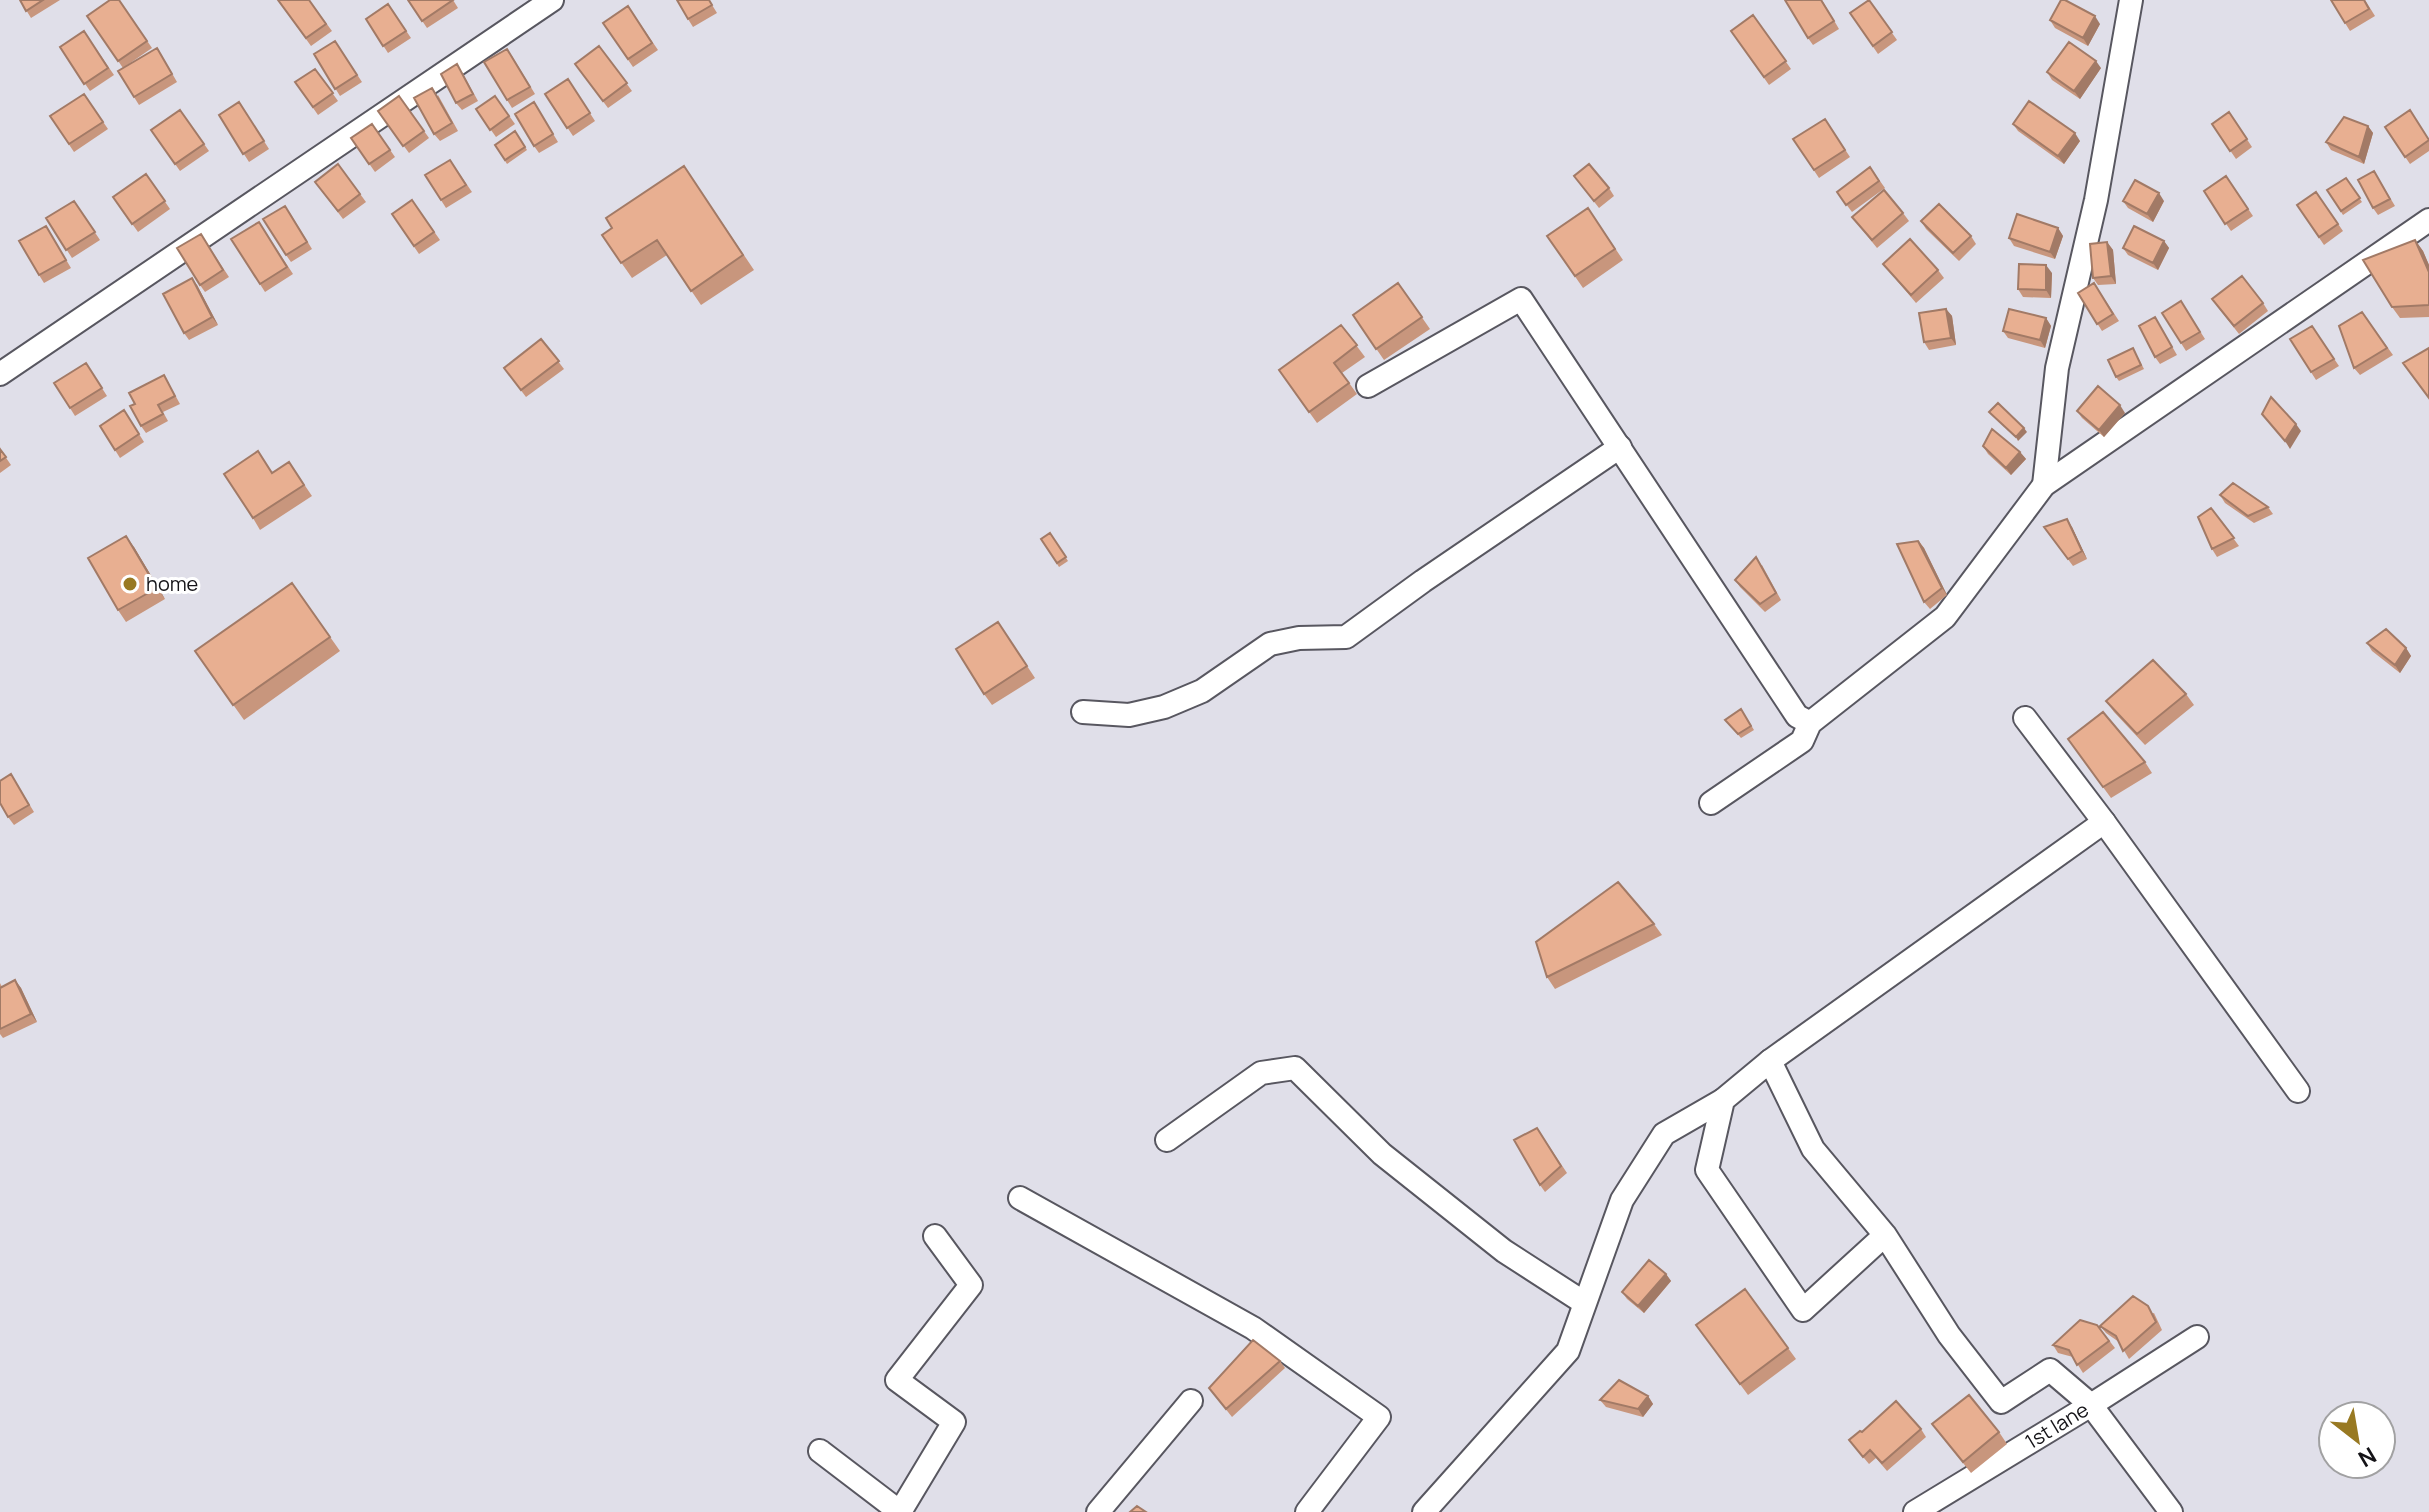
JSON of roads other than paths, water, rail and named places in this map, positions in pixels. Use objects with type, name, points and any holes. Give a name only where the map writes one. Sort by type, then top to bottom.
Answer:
[{"type":"street","points":[[0,374],[552,0]]},
{"type":"street","points":[[2044,485],[2057,368],[2096,200],[2131,0]]},
{"type":"street","points":[[1711,803],[1802,741],[1810,723],[1945,617],[2044,485],[2429,220]]},
{"type":"street","points":[[1368,386],[1521,299],[1797,716],[1810,723]]},
{"type":"street","points":[[1083,712],[1129,715],[1164,707],[1202,691],[1270,644],[1299,638],[1346,637],[1620,447]]},
{"type":"street","points":[[2025,718],[2298,1091]]},
{"type":"street","points":[[1424,1512],[1568,1351],[1622,1200],[1664,1134],[1723,1100],[1770,1061],[2104,822]]},
{"type":"street","points":[[1770,1061],[1813,1149],[1885,1235],[1949,1335],[2001,1402],[2050,1370],[2091,1405],[2171,1512]]},
{"type":"street","points":[[1167,1140],[1261,1073],[1295,1068],[1382,1154],[1504,1251],[1583,1302]]},
{"type":"street","points":[[1723,1100],[1707,1170],[1803,1310],[1885,1235]]},
{"type":"street","points":[[1020,1198],[1253,1328],[1379,1417],[1307,1512]]},
{"type":"street","points":[[820,1451],[889,1509],[954,1422],[897,1380],[971,1285],[935,1236]]},
{"type":"street","name":"1st lane","points":[[1915,1512],[2197,1337]]},
{"type":"street","points":[[1098,1512],[1191,1401]]},
{"type":"place","name":"home","points":[[130,584]]}]
